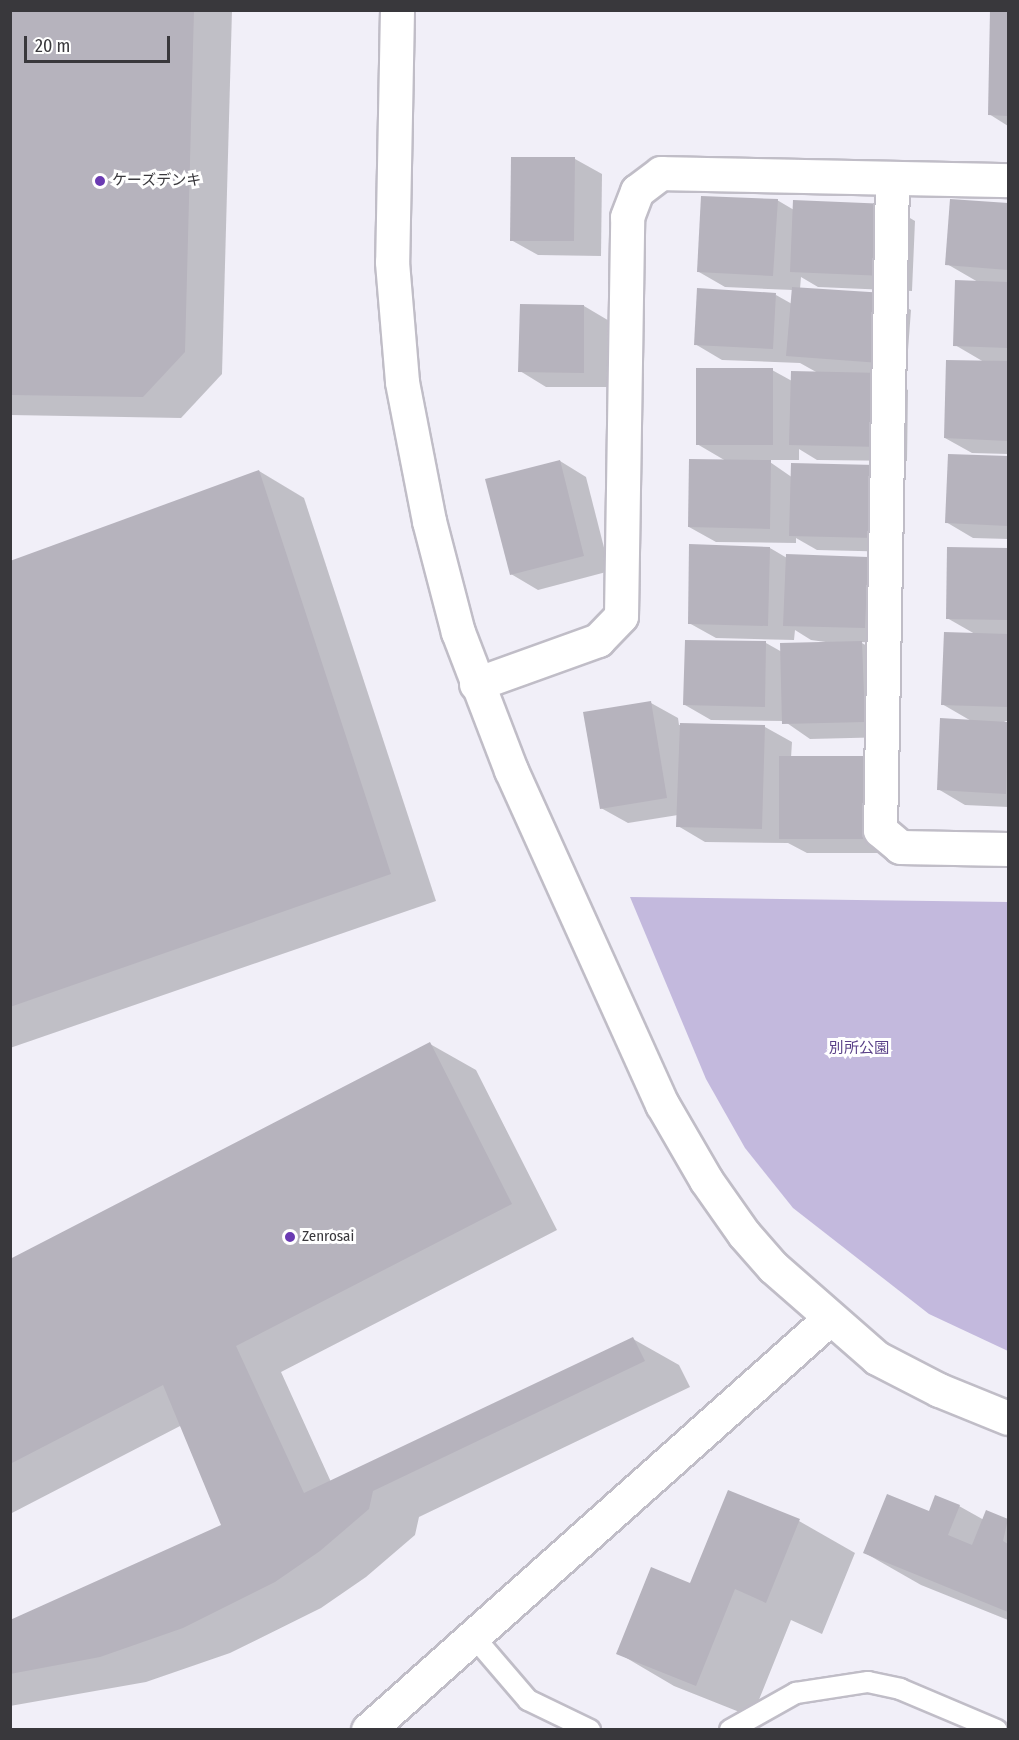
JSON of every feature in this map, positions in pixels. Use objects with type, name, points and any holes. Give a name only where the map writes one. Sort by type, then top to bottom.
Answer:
[{"type":"street","points":[[398,10],[392,262],[402,382],[429,520],[476,684],[662,1104],[706,1180],[744,1234],[773,1268],[829,1319],[877,1358],[907,1374],[1008,1418]]},
{"type":"street","points":[[476,684],[598,640],[621,616],[627,217],[636,191],[661,173],[1008,180]]},
{"type":"street","points":[[892,178],[880,830],[900,847],[1008,849]]},
{"type":"street","points":[[368,1730],[829,1319]]},
{"type":"lane","points":[[474,1637],[528,1700],[590,1730]]},
{"type":"lane","points":[[730,1730],[796,1693],[868,1682],[900,1689],[997,1730]]},
{"type":"green space","name":"別所公園","points":[[630,897],[1008,902],[1008,1351],[929,1314],[793,1208],[745,1148],[706,1079]]},
{"type":"building","name":"ケーズデンキ","points":[[10,10],[194,10],[185,352],[143,397],[10,395]]},
{"type":"building","points":[[990,10],[1008,10],[1008,116],[988,115]]},
{"type":"building","points":[[511,157],[575,157],[574,241],[510,241]]},
{"type":"building","points":[[701,196],[778,199],[773,276],[697,272]]},
{"type":"building","points":[[950,199],[1008,203],[1008,270],[945,265]]},
{"type":"building","points":[[793,200],[888,204],[885,276],[790,272]]},
{"type":"building","points":[[955,280],[1008,282],[1008,348],[953,346]]},
{"type":"building","points":[[792,287],[885,293],[880,363],[786,356]]},
{"type":"building","points":[[697,288],[776,293],[773,349],[694,345]]},
{"type":"building","points":[[520,304],[584,305],[584,373],[518,372]]},
{"type":"building","points":[[946,360],[1008,361],[1008,441],[944,438]]},
{"type":"building","points":[[696,368],[773,368],[773,445],[696,445]]},
{"type":"building","points":[[791,371],[882,373],[880,447],[789,445]]},
{"type":"building","points":[[948,454],[1008,456],[1008,526],[945,523]]},
{"type":"building","points":[[689,459],[771,460],[770,529],[688,527]]},
{"type":"building","points":[[560,460],[584,556],[510,575],[485,479]]},
{"type":"building","points":[[791,463],[876,465],[874,538],[789,536]]},
{"type":"building","points":[[259,470],[391,874],[10,1007],[10,561]]},
{"type":"building","points":[[689,544],[770,547],[768,626],[688,624]]},
{"type":"building","points":[[947,547],[1008,548],[1008,620],[946,619]]},
{"type":"building","points":[[786,554],[868,557],[865,628],[783,626]]},
{"type":"building","points":[[944,632],[1008,634],[1008,707],[941,705]]},
{"type":"building","points":[[685,640],[766,641],[765,707],[683,705]]},
{"type":"building","points":[[862,641],[865,722],[782,724],[780,643]]},
{"type":"building","points":[[651,701],[667,798],[600,809],[583,712]]},
{"type":"building","points":[[940,718],[1008,722],[1006,794],[937,790]]},
{"type":"building","points":[[680,723],[765,725],[762,829],[676,827]]},
{"type":"building","points":[[779,756],[864,756],[863,839],[779,839]]},
{"type":"building","points":[[430,1042],[512,1204],[236,1346],[304,1493],[633,1337],[645,1361],[373,1491],[369,1509],[320,1551],[275,1582],[183,1628],[100,1657],[10,1674],[10,1620],[221,1525],[163,1385],[10,1464],[10,1259]]},
{"type":"building","points":[[728,1490],[800,1519],[766,1603],[735,1589],[696,1686],[616,1654],[651,1567],[690,1583]]},
{"type":"building","points":[[887,1494],[929,1511],[935,1495],[960,1505],[948,1535],[972,1545],[986,1510],[1008,1519],[1003,1541],[1008,1544],[1008,1612],[863,1553]]},
{"type":"place","name":"ケーズデンキ","points":[[100,181]]},
{"type":"place","name":"Zenrosai","points":[[290,1237]]}]
